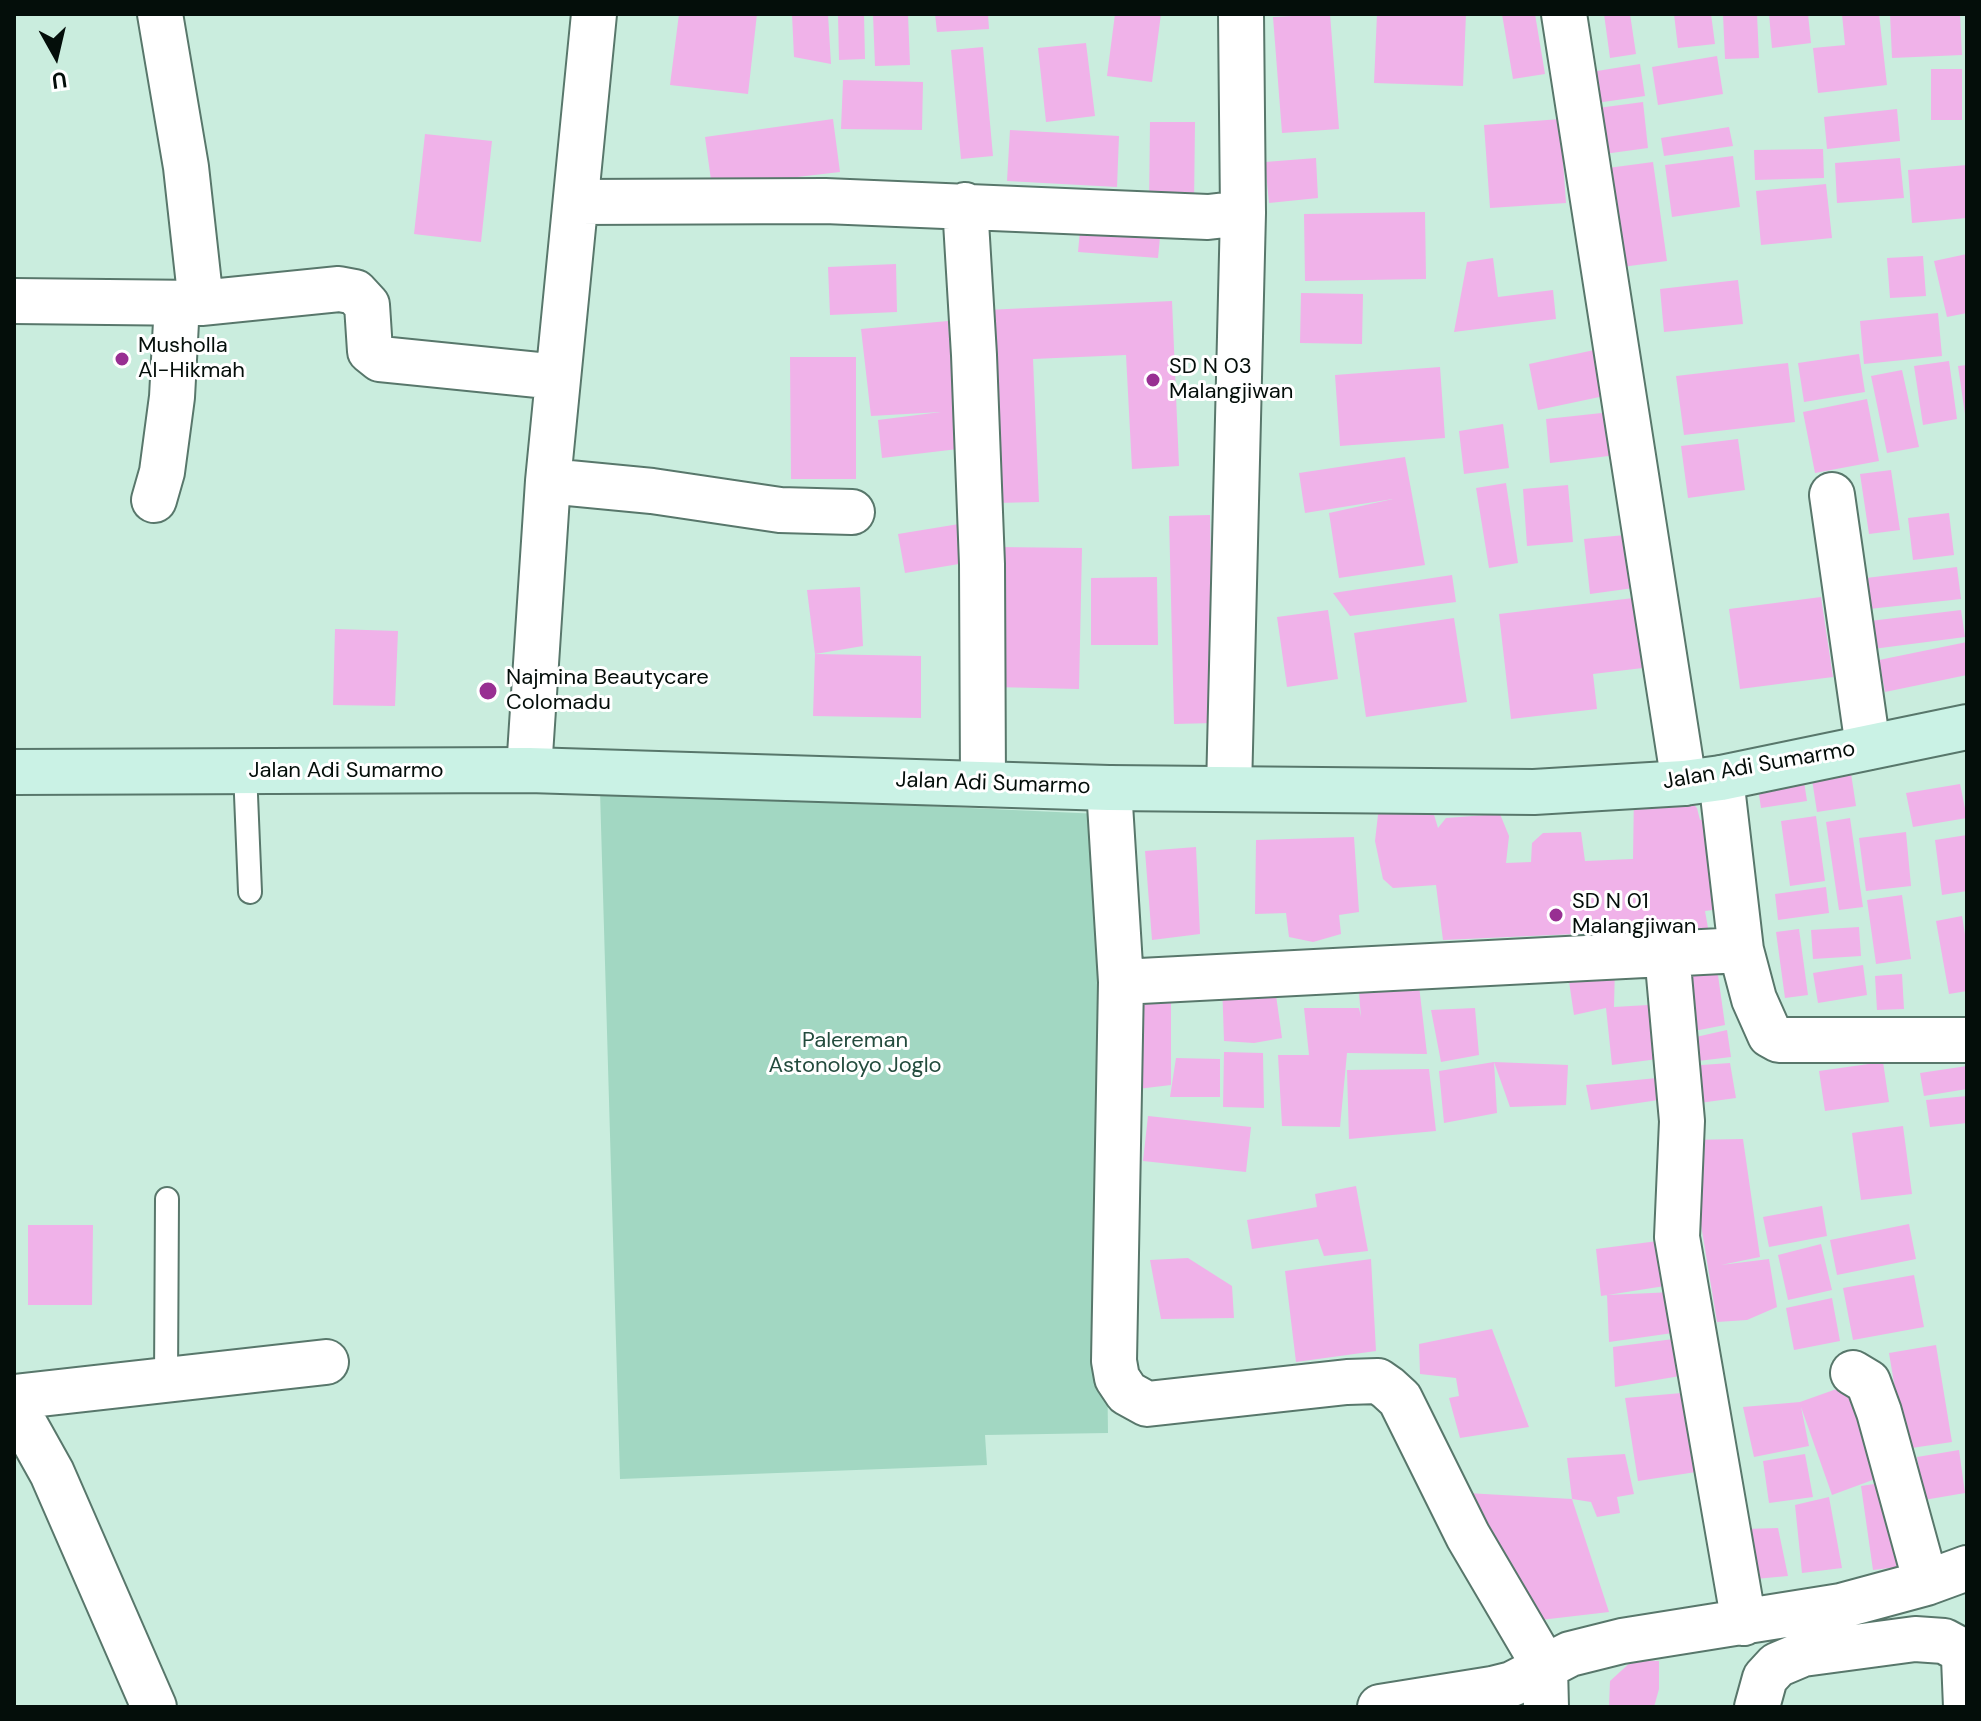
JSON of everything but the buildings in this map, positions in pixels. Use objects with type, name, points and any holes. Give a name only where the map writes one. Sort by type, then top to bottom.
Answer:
[{"type":"main road","name":"Jalan Adi Sumarmo","points":[[14,772],[529,770],[1109,788],[1534,792],[1702,780],[1967,727]]},
{"type":"street","points":[[154,500],[162,472],[189,303],[186,167],[160,14]]},
{"type":"street","points":[[529,770],[548,481],[594,14]]},
{"type":"street","points":[[1229,789],[1243,213],[1241,14]]},
{"type":"street","points":[[1564,14],[1702,780],[1741,950],[1760,1013],[1770,1035],[1779,1040],[1967,1040]]},
{"type":"street","points":[[577,202],[825,201],[1208,217],[1243,213]]},
{"type":"street","points":[[965,205],[981,549],[983,784]]},
{"type":"street","points":[[14,301],[189,303],[339,289],[355,292],[367,305],[370,351],[380,359],[558,377]]},
{"type":"street","points":[[548,481],[652,491],[780,510],[852,512]]},
{"type":"street","points":[[1832,495],[1868,747]]},
{"type":"street","points":[[1109,788],[1121,982],[1114,1361],[1117,1378],[1127,1393],[1147,1404],[1347,1382],[1378,1381],[1388,1388],[1400,1399],[1546,1687]]},
{"type":"street","points":[[1121,982],[1741,950]]},
{"type":"street","points":[[1667,953],[1682,1121],[1677,1237],[1744,1623]]},
{"type":"street","points":[[14,1397],[326,1362]]},
{"type":"street","points":[[1853,1373],[1868,1382],[1879,1412],[1926,1583]]},
{"type":"street","points":[[14,1405],[52,1473],[154,1707]]},
{"type":"street","points":[[1546,1687],[1570,1654],[1622,1641],[1841,1606],[1926,1583],[1967,1568]]},
{"type":"street","points":[[1757,1707],[1765,1678],[1777,1665],[1803,1654],[1915,1639],[1944,1641],[1957,1648],[1964,1658],[1966,1707]]},
{"type":"street","points":[[1380,1707],[1512,1684],[1546,1687]]},
{"type":"lane","points":[[245,771],[250,892]]},
{"type":"lane","points":[[166,1380],[167,1199]]},
{"type":"green space","name":"Palereman Astonoloyo Joglo","points":[[600,791],[1100,814],[1108,1433],[985,1435],[987,1465],[620,1479]]},
{"type":"place","name":"Musholla Al-Hikmah","points":[[122,359]]},
{"type":"place","name":"SD N 03 Malangjiwan","points":[[1153,380]]},
{"type":"place","name":"Najmina Beautycare Colomadu","points":[[488,691]]},
{"type":"place","name":"SD N 01 Malangjiwan","points":[[1556,915]]}]
